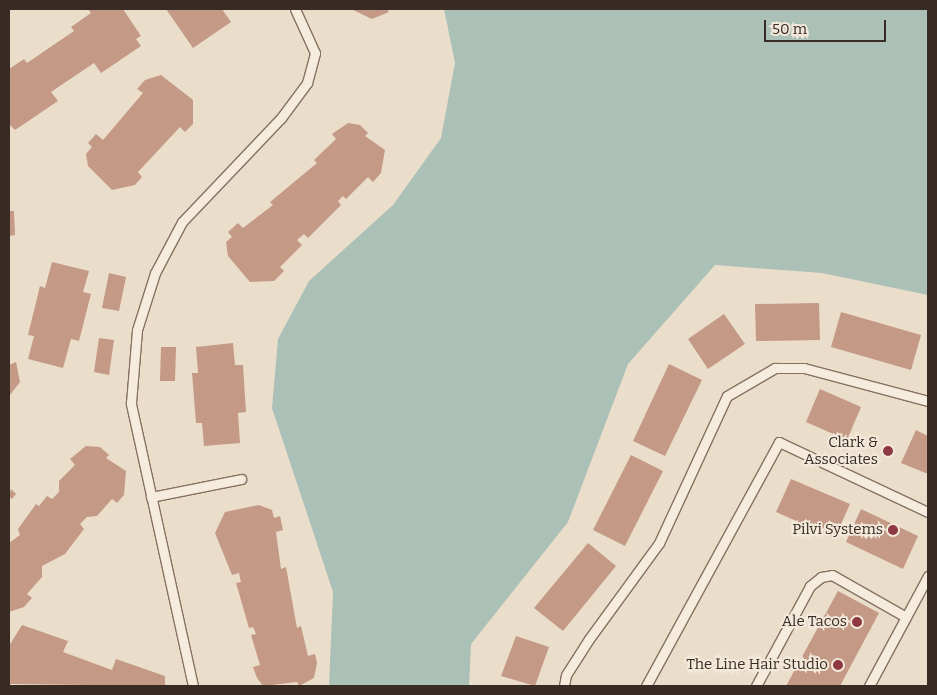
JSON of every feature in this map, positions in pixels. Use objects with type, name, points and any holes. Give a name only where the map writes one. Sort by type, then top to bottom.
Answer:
[{"type":"lane","points":[[194,686],[150,498],[132,403],[137,330],[155,273],[182,222],[281,118],[307,83],[315,54],[295,9]]},
{"type":"lane","points":[[564,686],[566,675],[589,639],[659,543],[727,396],[775,368],[804,368],[928,401]]},
{"type":"lane","points":[[646,686],[779,442],[928,512]]},
{"type":"lane","points":[[150,498],[241,479]]},
{"type":"lane","points":[[756,686],[810,586],[821,577],[832,576],[906,617]]},
{"type":"lane","points":[[869,686],[928,576]]},
{"type":"shaded area","points":[[444,9],[928,9],[928,295],[822,273],[715,265],[628,364],[568,522],[471,644],[469,686],[329,686],[333,592],[272,408],[278,339],[309,281],[393,205],[441,138],[455,63]]},
{"type":"building","points":[[88,9],[123,9],[141,36],[136,39],[141,46],[101,73],[94,63],[51,92],[58,101],[15,130],[9,124],[9,69],[24,59],[27,63],[74,31],[71,27],[91,13]]},
{"type":"building","points":[[166,9],[222,9],[231,22],[193,48]]},
{"type":"building","points":[[351,9],[387,9],[389,12],[372,19]]},
{"type":"building","points":[[161,75],[193,100],[193,124],[185,132],[180,127],[138,172],[142,177],[135,185],[112,190],[88,166],[86,154],[92,147],[88,143],[96,134],[103,140],[143,93],[137,89],[145,80]]},
{"type":"building","points":[[348,123],[360,125],[368,133],[365,136],[385,150],[381,173],[373,182],[368,177],[346,199],[343,196],[338,201],[341,205],[308,238],[304,234],[297,240],[302,245],[280,267],[284,271],[274,281],[250,282],[228,256],[226,242],[232,237],[228,232],[238,223],[243,228],[273,205],[270,202],[317,163],[314,160],[336,139],[332,134]]},
{"type":"building","points":[[9,211],[14,211],[15,235],[9,236]]},
{"type":"building","points":[[52,262],[89,271],[83,292],[91,294],[79,341],[71,339],[63,368],[28,359],[34,336],[28,335],[40,286],[45,288]]},
{"type":"building","points":[[109,273],[126,277],[119,311],[102,308]]},
{"type":"building","points":[[819,303],[820,340],[756,341],[755,304]]},
{"type":"building","points":[[841,312],[921,335],[911,370],[831,347]]},
{"type":"building","points":[[724,314],[745,344],[708,369],[688,339]]},
{"type":"building","points":[[99,338],[114,340],[109,375],[94,372]]},
{"type":"building","points":[[233,343],[235,365],[243,365],[246,412],[238,413],[240,443],[204,446],[202,423],[196,423],[192,373],[198,373],[196,347]]},
{"type":"building","points":[[161,347],[176,347],[175,381],[160,381]]},
{"type":"building","points":[[16,362],[20,382],[9,396],[9,365]]},
{"type":"building","points":[[669,364],[702,380],[665,456],[633,441]]},
{"type":"building","points":[[820,389],[861,407],[847,440],[806,422]]},
{"type":"building","points":[[916,430],[928,436],[928,474],[901,463]]},
{"type":"building","points":[[86,446],[100,447],[109,455],[106,458],[126,471],[124,495],[117,503],[112,499],[97,516],[87,517],[80,524],[84,529],[65,554],[42,566],[42,577],[27,594],[32,598],[24,607],[9,612],[9,543],[20,535],[18,529],[36,504],[39,506],[47,496],[52,499],[59,492],[59,481],[75,465],[70,459]]},
{"type":"building","points":[[631,455],[663,471],[625,546],[593,530]]},
{"type":"building","points":[[791,479],[850,504],[835,538],[776,512]]},
{"type":"building","points":[[11,489],[16,494],[12,499],[9,497]]},
{"type":"building","points":[[259,505],[272,510],[274,518],[280,516],[283,530],[276,532],[281,569],[286,567],[297,628],[301,626],[308,656],[315,654],[317,663],[314,678],[299,686],[297,682],[263,686],[257,678],[253,667],[260,665],[251,635],[256,634],[253,627],[249,628],[236,583],[241,582],[239,573],[232,575],[215,533],[225,512]]},
{"type":"building","points":[[861,509],[918,536],[903,569],[846,542]]},
{"type":"building","points":[[588,543],[616,566],[563,631],[534,608]]},
{"type":"building","points":[[838,591],[879,613],[840,686],[786,686]]},
{"type":"building","points":[[22,625],[68,641],[63,652],[112,670],[116,659],[165,676],[165,686],[9,684],[9,646]]},
{"type":"building","points":[[516,636],[549,647],[535,686],[501,676]]},
{"type":"place","name":"Clark & Associates","points":[[888,451]]},
{"type":"place","name":"Pilvi Systems","points":[[893,530]]},
{"type":"place","name":"Ale Tacos","points":[[857,622]]},
{"type":"place","name":"The Line Hair Studio","points":[[838,665]]}]
